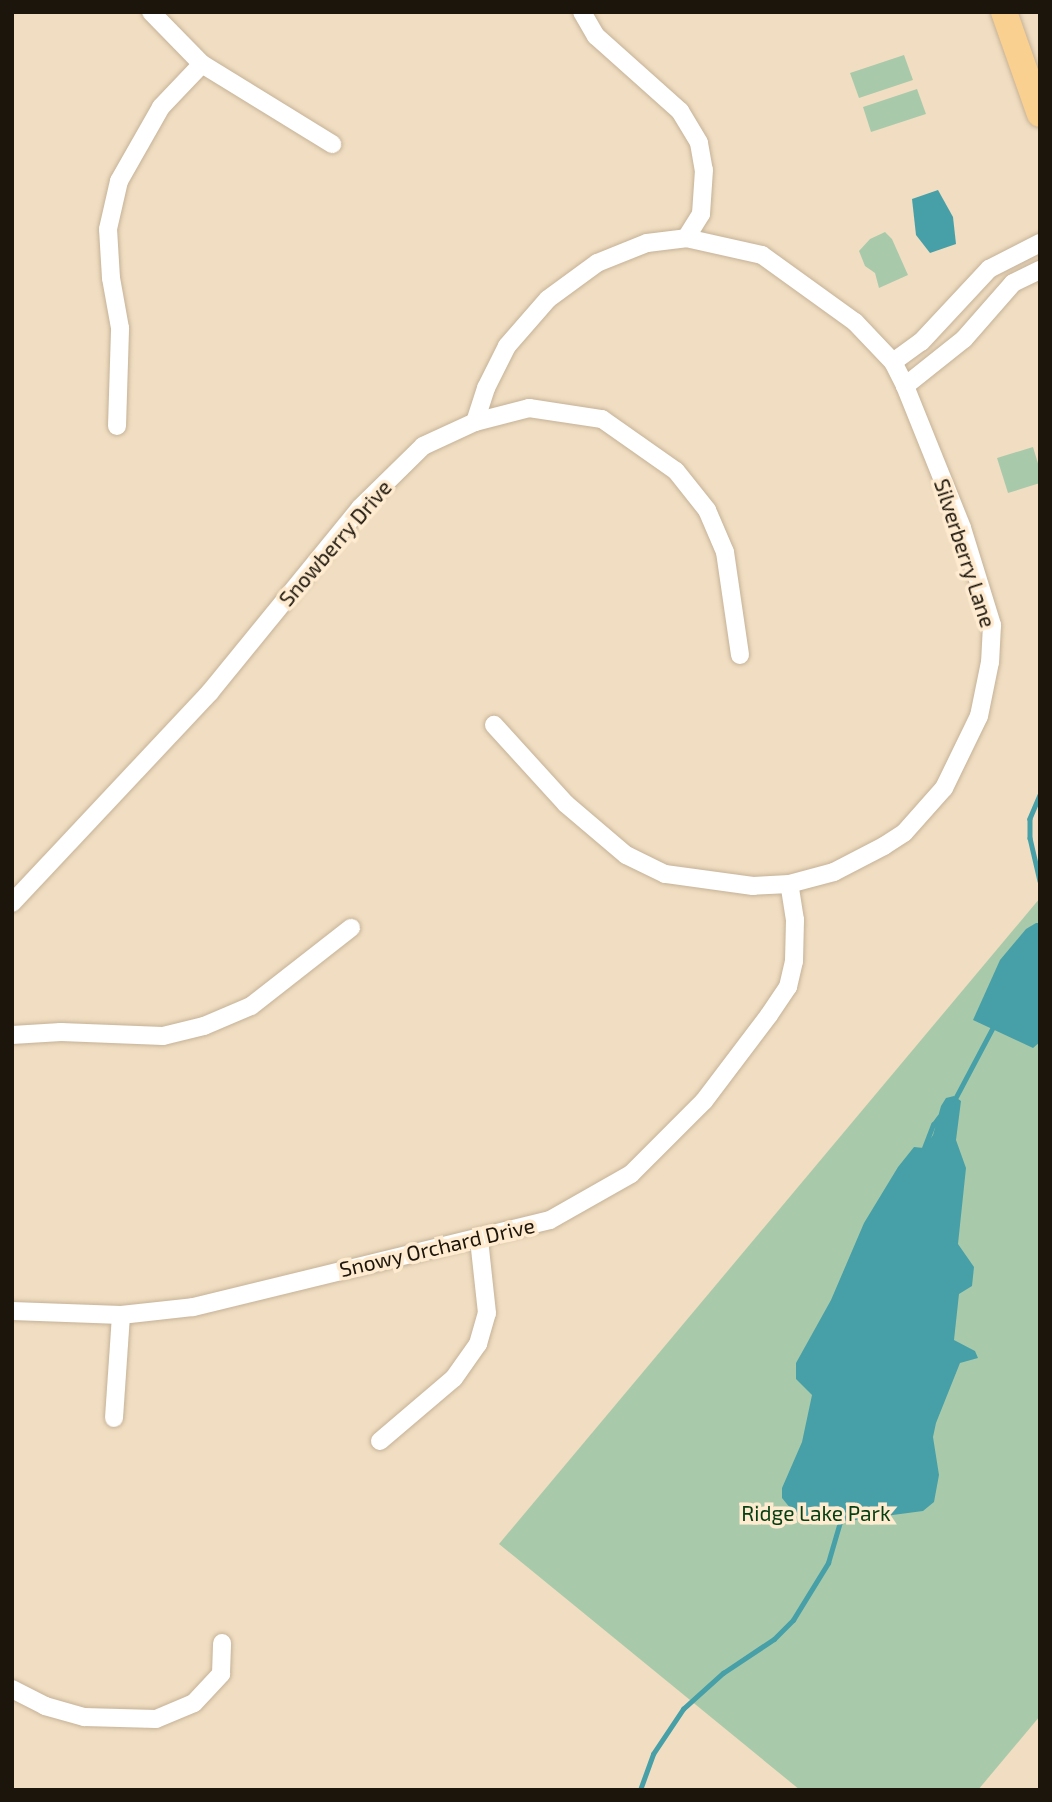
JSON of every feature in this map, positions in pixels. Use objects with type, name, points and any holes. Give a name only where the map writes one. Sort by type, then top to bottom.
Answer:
[{"type":"highway","points":[[1004,12],[1040,114]]},
{"type":"street","points":[[151,12],[202,64],[332,144]]},
{"type":"street","points":[[582,12],[596,36],[680,111],[699,143],[704,170],[701,214],[687,238]]},
{"type":"street","points":[[117,426],[120,328],[111,278],[108,229],[119,181],[160,107],[202,64]]},
{"type":"street","name":"Silverberry Lane","points":[[475,422],[486,388],[507,346],[548,299],[597,263],[647,243],[687,238],[762,255],[855,322],[893,362],[962,528],[992,625],[990,662],[979,716],[944,788],[904,833],[834,872],[789,884],[753,886],[665,874],[626,855],[566,804],[494,725]]},
{"type":"street","points":[[893,362],[920,342],[989,269],[1040,243]]},
{"type":"street","points":[[905,386],[964,339],[1013,284],[1040,270]]},
{"type":"street","points":[[977,282],[997,304]]},
{"type":"street","name":"Snowberry Drive","points":[[12,903],[210,692],[360,508],[423,446],[475,422],[529,408],[602,419],[677,471],[708,510],[725,552],[740,655]]},
{"type":"street","name":"Snowy Orchard Drive","points":[[12,1311],[121,1315],[193,1307],[550,1220],[631,1174],[704,1101],[788,987],[794,961],[795,920],[789,884]]},
{"type":"street","points":[[12,1035],[61,1032],[163,1036],[204,1026],[251,1006],[351,929]]},
{"type":"street","points":[[380,1441],[454,1378],[478,1344],[486,1313],[479,1239]]},
{"type":"street","points":[[114,1418],[121,1315]]},
{"type":"street","points":[[12,1689],[45,1706],[84,1717],[156,1718],[194,1703],[221,1674],[222,1643]]},
{"type":"green space","points":[[904,55],[913,80],[859,98],[850,73]]},
{"type":"green space","points":[[917,89],[926,114],[871,132],[863,107]]},
{"type":"green space","points":[[885,232],[892,239],[908,275],[879,288],[875,273],[865,266],[859,251],[870,239]]},
{"type":"green space","points":[[1033,447],[1040,470],[1040,483],[1008,493],[997,458]]},
{"type":"green space","name":"Ridge Lake Park","points":[[1040,898],[1040,1716],[978,1790],[800,1790],[499,1544]]},
{"type":"water","points":[[938,190],[953,217],[956,244],[930,253],[916,235],[912,199]]},
{"type":"water","points":[[1040,923],[1040,1042],[1033,1048],[973,1020],[1000,960],[1026,929]]},
{"type":"water","points":[[954,1096],[961,1101],[956,1140],[966,1168],[958,1244],[974,1267],[972,1286],[959,1294],[954,1340],[975,1351],[978,1358],[960,1363],[936,1423],[933,1437],[939,1475],[934,1502],[923,1511],[840,1522],[803,1518],[795,1514],[782,1498],[782,1488],[802,1442],[812,1395],[796,1379],[796,1363],[831,1300],[864,1223],[898,1167],[914,1147],[924,1148],[933,1135],[941,1106],[946,1098]]},
{"type":"waterway","points":[[1040,795],[1030,819],[1030,838],[1040,881]]},
{"type":"waterway","points":[[956,1097],[992,1029]]},
{"type":"waterway","points":[[924,1148],[939,1117]]},
{"type":"waterway","points":[[640,1790],[653,1754],[683,1709],[723,1673],[774,1639],[793,1620],[828,1563],[840,1522]]}]
